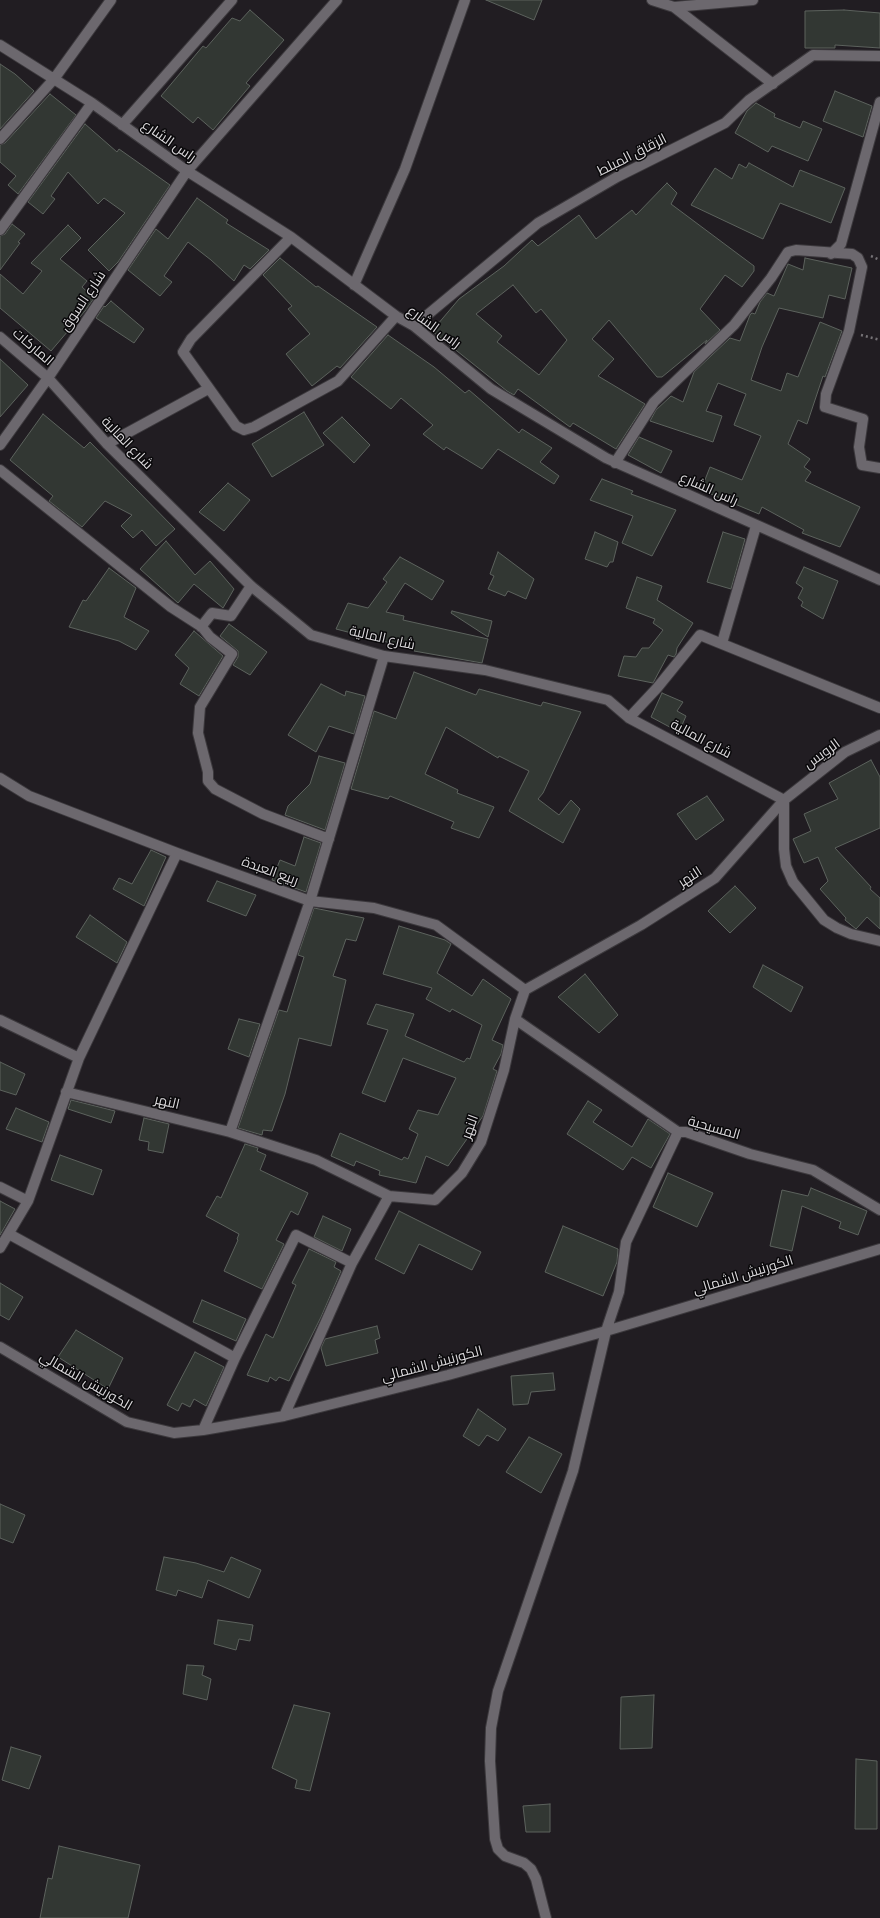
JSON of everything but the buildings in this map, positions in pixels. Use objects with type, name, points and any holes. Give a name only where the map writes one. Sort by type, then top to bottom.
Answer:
[{"type":"street","points":[[0,139],[54,79],[111,0]]},
{"type":"street","points":[[122,125],[232,0]]},
{"type":"street","name":"شارع السوق","points":[[0,445],[48,378],[187,171],[337,0]]},
{"type":"street","points":[[354,285],[405,169],[465,0]]},
{"type":"street","points":[[652,0],[674,7],[773,84]]},
{"type":"street","points":[[674,7],[753,0]]},
{"type":"street","name":"راس الشارع","points":[[0,45],[92,103],[187,171],[291,237],[396,316],[414,326],[491,389],[615,462],[880,580]]},
{"type":"street","name":"الزقاق المبلط","points":[[414,326],[538,223],[617,177],[725,123],[749,100],[813,55],[880,56]]},
{"type":"street","points":[[831,254],[841,244],[880,102]]},
{"type":"street","points":[[0,230],[92,103]]},
{"type":"street","points":[[291,237],[191,339],[183,352],[208,389],[236,426],[244,430],[254,427],[338,381],[396,316]]},
{"type":"street","points":[[615,462],[654,402],[734,325],[771,278],[788,252],[808,250],[831,254],[852,254],[858,258],[862,267],[849,331],[826,394],[825,408],[863,419],[859,447],[862,465],[880,468]]},
{"type":"street","name":"الماركات","points":[[0,337],[48,378]]},
{"type":"street","name":"شارع المالية","points":[[48,378],[107,444],[251,586],[311,635],[384,656],[485,670],[608,700],[629,718],[784,800]]},
{"type":"street","points":[[107,444],[208,389]]},
{"type":"street","points":[[0,470],[171,608],[201,627],[210,637],[232,654],[200,708],[198,733],[208,772],[208,781],[215,789],[263,814],[330,839]]},
{"type":"street","points":[[722,643],[756,526]]},
{"type":"street","points":[[201,627],[212,613],[231,616],[251,586]]},
{"type":"street","points":[[629,718],[657,688],[700,635],[880,708]]},
{"type":"street","points":[[230,1132],[310,901],[330,839],[384,656]]},
{"type":"street","name":"الرويس","points":[[784,800],[845,752],[880,735]]},
{"type":"street","name":"ربيع العبدة","points":[[0,778],[29,796],[177,853],[310,901],[374,908],[436,924],[525,990]]},
{"type":"street","points":[[784,800],[784,849],[786,866],[793,882],[824,920],[851,934],[880,941]]},
{"type":"street","name":"النهر","points":[[66,1092],[230,1132],[316,1160],[389,1196],[435,1200],[462,1173],[481,1142],[504,1070],[515,1019],[525,990],[641,925],[715,878],[784,800]]},
{"type":"street","points":[[0,1248],[28,1201],[79,1058],[177,853]]},
{"type":"street","name":"المسيحية","points":[[515,1019],[678,1132],[686,1132],[750,1154],[812,1170],[880,1210]]},
{"type":"street","points":[[0,1020],[79,1058]]},
{"type":"street","points":[[546,1918],[536,1879],[531,1869],[524,1863],[505,1856],[498,1848],[495,1839],[490,1761],[491,1728],[498,1691],[573,1471],[606,1331],[619,1292],[626,1242],[678,1132]]},
{"type":"street","points":[[0,1186],[28,1201]]},
{"type":"street","points":[[284,1416],[352,1264],[389,1196]]},
{"type":"street","points":[[9,1234],[235,1358]]},
{"type":"street","points":[[203,1430],[235,1358],[296,1235],[352,1264]]},
{"type":"street","name":"الكورنيش الشمالي","points":[[0,1347],[127,1422],[174,1433],[203,1430],[284,1416],[448,1375],[606,1331],[880,1249]]},
{"type":"path","points":[[849,331],[880,340]]}]
